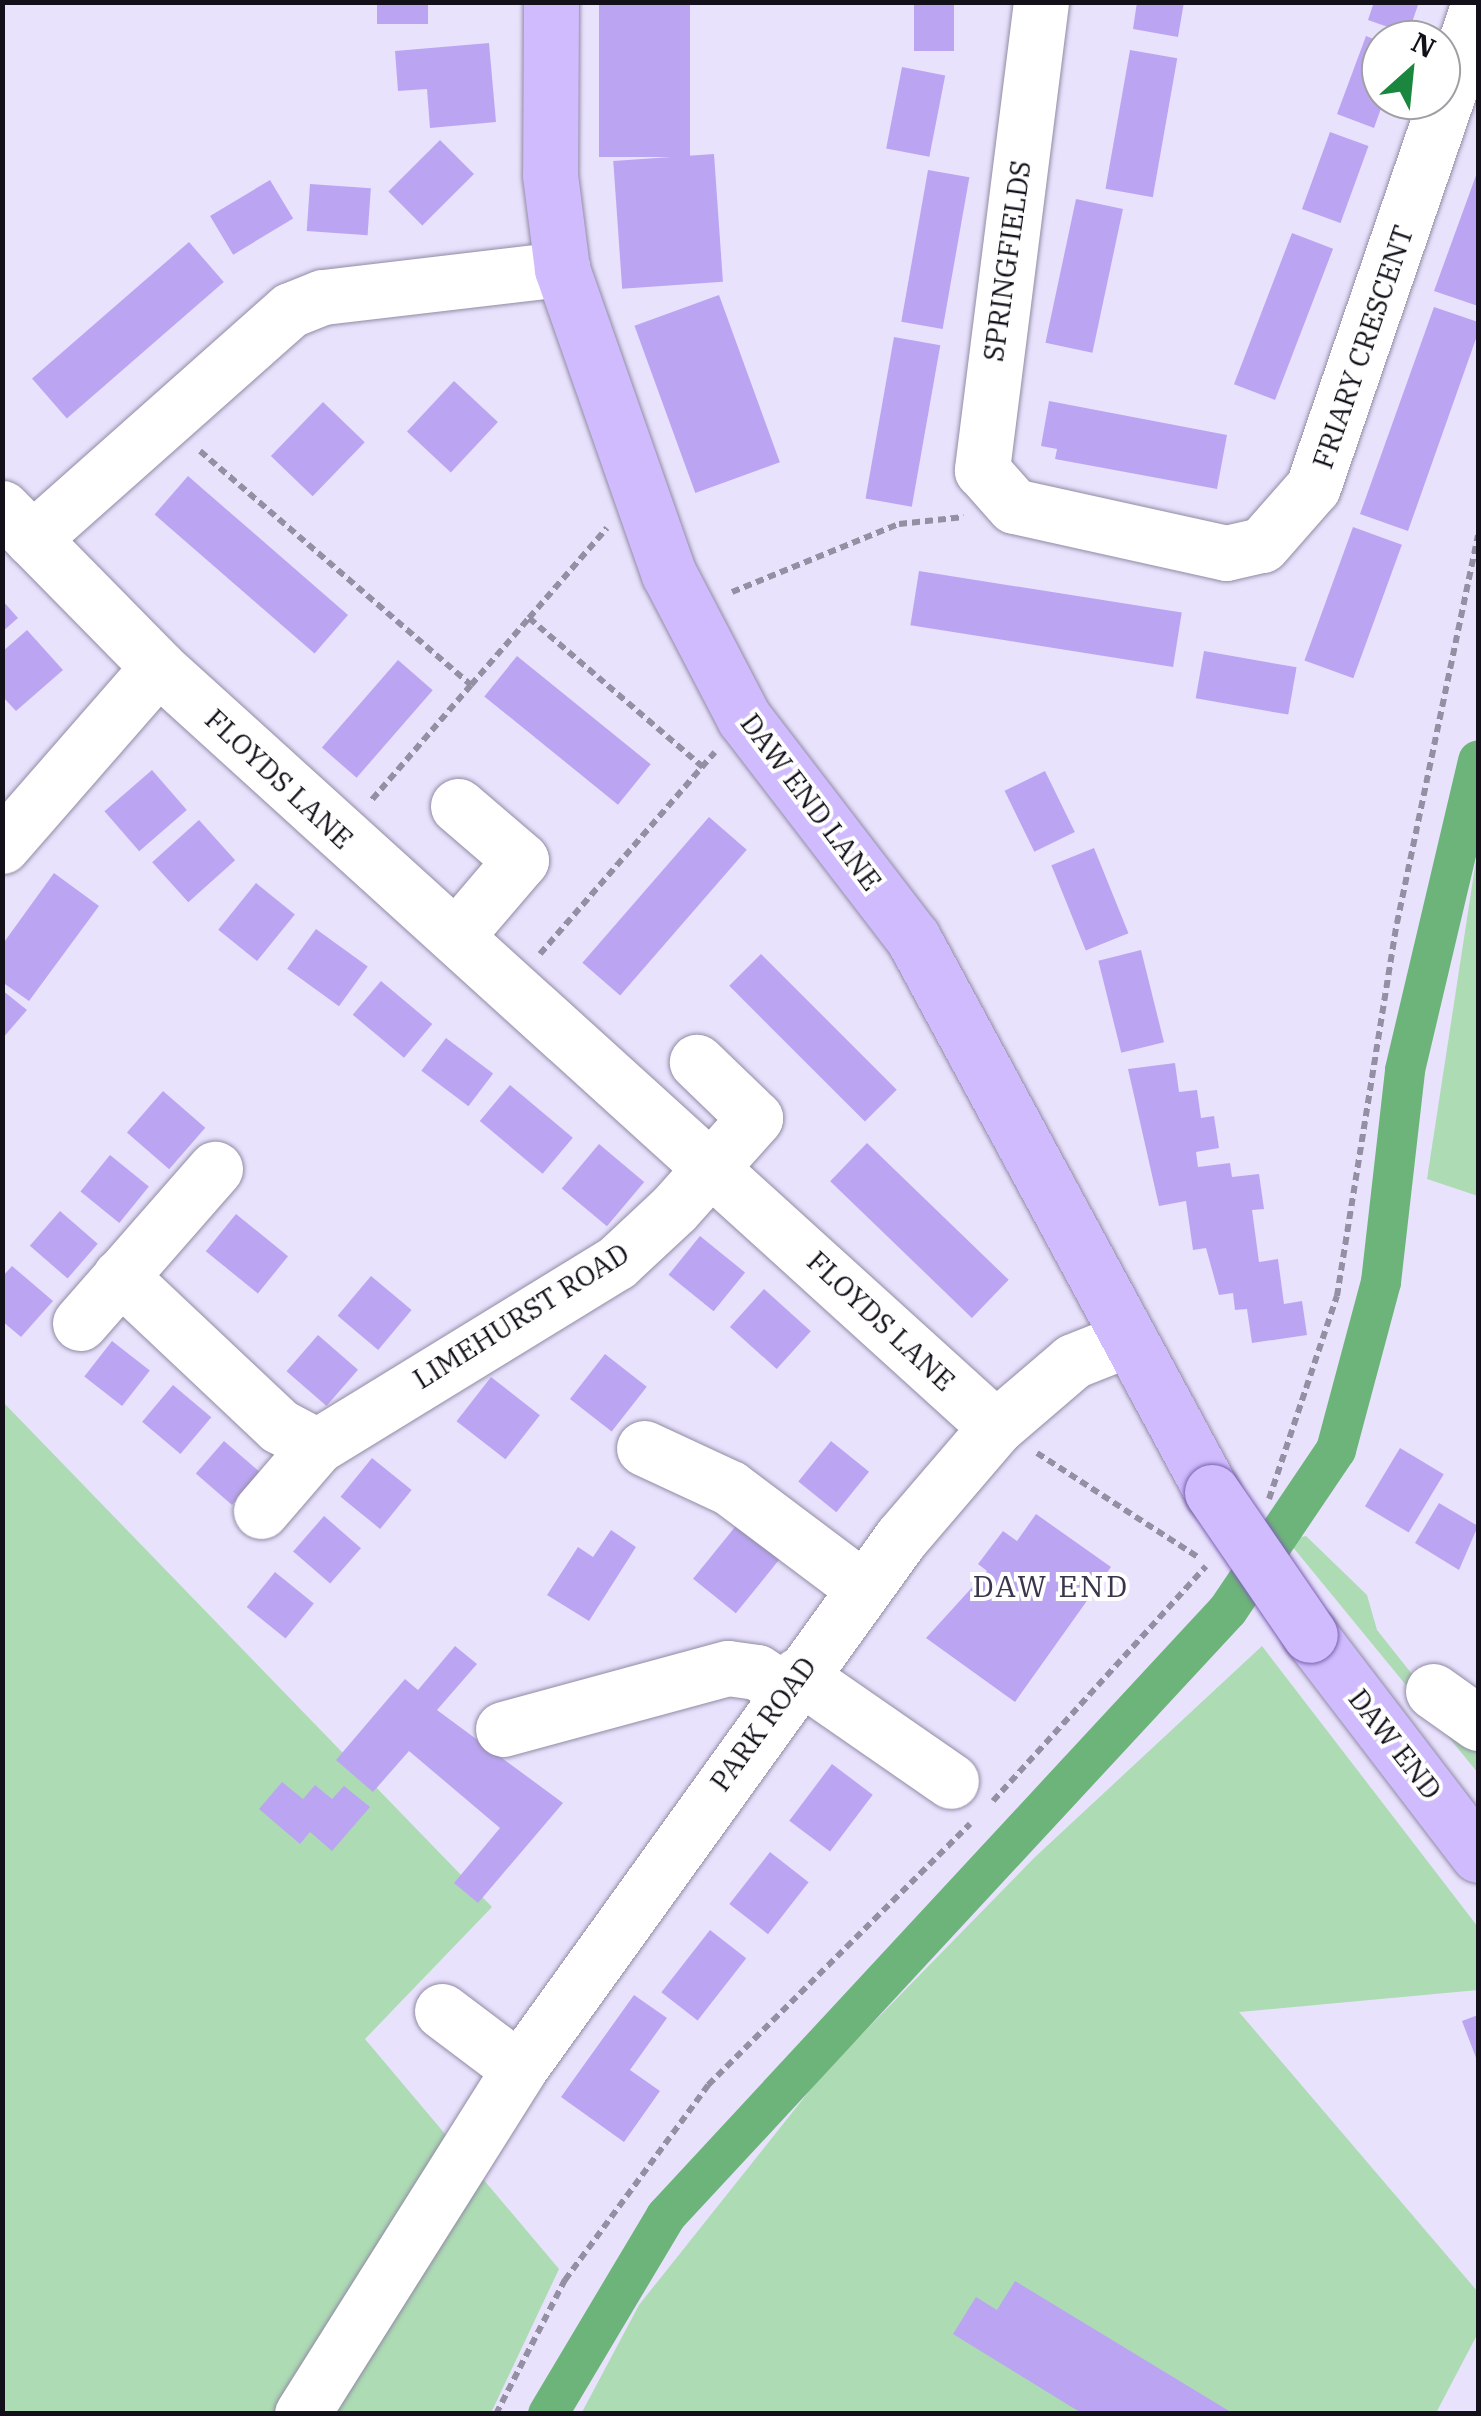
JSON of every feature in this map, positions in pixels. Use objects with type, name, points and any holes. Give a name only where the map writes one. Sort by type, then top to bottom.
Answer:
[{"type":"main road","name":"DAW END LANE","points":[[552,2],[550,174],[562,269],[637,493],[669,574],[744,718],[913,938],[1126,1340],[1212,1492]]},
{"type":"main road","name":"DAW END","points":[[1212,1492],[1310,1635],[1478,1854]]},
{"type":"street","name":"SPRINGFIELDS","points":[[1014,506],[987,483],[980,461],[1042,2]]},
{"type":"street","name":"FRIARY CRESCENT","points":[[1014,506],[1226,553],[1286,526],[1342,422],[1478,6]]},
{"type":"street","name":"FLOYDS LANE","points":[[562,269],[323,298],[290,310],[166,421],[18,523],[158,667],[340,836],[513,985],[996,1427]]},
{"type":"street","points":[[2,846],[158,667]]},
{"type":"street","points":[[456,936],[520,860],[458,806]]},
{"type":"street","name":"LIMEHURST ROAD","points":[[261,1511],[317,1446],[616,1263],[712,1165],[755,1118],[698,1062]]},
{"type":"street","points":[[80,1324],[214,1170]]},
{"type":"street","points":[[120,1276],[240,1392],[317,1446]]},
{"type":"street","name":"PARK ROAD","points":[[302,2414],[519,2070],[863,1588],[996,1427],[1073,1360],[1126,1340]]},
{"type":"street","points":[[644,1448],[730,1488],[863,1588]]},
{"type":"street","points":[[502,1728],[728,1668],[792,1683],[951,1781]]},
{"type":"street","points":[[1433,1692],[1478,1723]]},
{"type":"street","points":[[442,2010],[519,2070]]},
{"type":"path","points":[[166,421],[471,685]]},
{"type":"path","points":[[340,836],[637,493]]},
{"type":"path","points":[[669,574],[742,595],[899,524],[1014,506]]},
{"type":"path","points":[[1266,1506],[1337,1296],[1398,923],[1478,535]]},
{"type":"path","points":[[530,618],[702,766]]},
{"type":"path","points":[[513,985],[744,718]]},
{"type":"path","points":[[996,1427],[1208,1564]]},
{"type":"path","points":[[496,2414],[565,2280],[708,2086],[1072,1720],[1208,1564],[1219,1562]]},
{"type":"green space","points":[[1478,847],[1478,1196],[1427,1179]]},
{"type":"green space","points":[[2,1401],[492,1907],[365,2039],[559,2269],[491,2413],[3,2413]]},
{"type":"green space","points":[[1306,1536],[1367,1595],[1377,1630],[1446,1717],[1478,1739],[1478,1773],[1287,1540]]},
{"type":"green space","points":[[1262,1646],[1478,1927],[1478,1990],[1239,2012],[1478,2292],[1478,2333],[1436,2413],[581,2414],[639,2305],[822,2075],[1034,1858]]},
{"type":"building","points":[[377,2],[428,2],[428,24],[377,24]]},
{"type":"building","points":[[599,2],[690,2],[690,157],[599,157]]},
{"type":"building","points":[[914,2],[954,2],[954,51],[914,51]]},
{"type":"building","points":[[1137,2],[1184,2],[1178,37],[1133,29]]},
{"type":"building","points":[[1374,2],[1419,2],[1413,20],[1368,20]]},
{"type":"building","points":[[489,43],[496,122],[430,128],[427,89],[398,91],[395,51]]},
{"type":"building","points":[[1361,49],[1361,120],[1377,120],[1374,128],[1337,114]]},
{"type":"building","points":[[1130,50],[1177,58],[1153,197],[1106,189]]},
{"type":"building","points":[[902,67],[945,75],[929,157],[886,148]]},
{"type":"building","points":[[1330,132],[1369,146],[1340,223],[1302,209]]},
{"type":"building","points":[[440,140],[474,174],[422,226],[388,192]]},
{"type":"building","points":[[714,154],[723,282],[622,289],[613,161]]},
{"type":"building","points":[[928,170],[969,177],[943,329],[901,322]]},
{"type":"building","points":[[1478,170],[1478,306],[1434,291]]},
{"type":"building","points":[[270,180],[293,219],[233,255],[210,216]]},
{"type":"building","points":[[310,184],[371,188],[368,235],[307,231]]},
{"type":"building","points":[[1076,199],[1123,209],[1092,353],[1045,343]]},
{"type":"building","points":[[1292,233],[1333,249],[1275,400],[1234,384]]},
{"type":"building","points":[[189,242],[224,282],[67,418],[32,378]]},
{"type":"building","points":[[719,295],[780,462],[695,493],[634,326]]},
{"type":"building","points":[[1434,307],[1478,322],[1478,333],[1408,531],[1360,514]]},
{"type":"building","points":[[894,337],[940,345],[912,507],[866,499]]},
{"type":"building","points":[[454,381],[498,422],[451,472],[407,431]]},
{"type":"building","points":[[1049,401],[1227,435],[1217,489],[1055,459],[1057,449],[1041,446]]},
{"type":"building","points":[[323,402],[365,442],[313,496],[271,456]]},
{"type":"building","points":[[188,476],[348,615],[315,654],[155,514]]},
{"type":"building","points":[[1353,527],[1402,545],[1353,678],[1304,660]]},
{"type":"building","points":[[919,571],[1182,613],[1173,667],[910,625]]},
{"type":"building","points":[[2,600],[18,618],[2,632]]},
{"type":"building","points":[[27,630],[63,670],[16,711],[2,696],[2,652]]},
{"type":"building","points":[[1204,651],[1297,667],[1288,715],[1196,698]]},
{"type":"building","points":[[517,656],[651,764],[618,805],[484,696]]},
{"type":"building","points":[[398,660],[433,690],[357,778],[322,748]]},
{"type":"building","points":[[152,770],[187,810],[139,851],[104,811]]},
{"type":"building","points":[[1045,771],[1075,832],[1034,852],[1005,791]]},
{"type":"building","points":[[709,817],[747,850],[620,995],[582,963]]},
{"type":"building","points":[[199,820],[235,860],[188,902],[152,862]]},
{"type":"building","points":[[1094,848],[1128,933],[1086,951],[1051,865]]},
{"type":"building","points":[[54,873],[99,906],[29,1001],[2,982],[2,945]]},
{"type":"building","points":[[256,883],[295,914],[257,961],[218,930]]},
{"type":"building","points":[[316,929],[368,967],[339,1006],[287,969]]},
{"type":"building","points":[[1141,950],[1164,1042],[1121,1053],[1098,961]]},
{"type":"building","points":[[761,954],[897,1090],[865,1122],[729,986]]},
{"type":"building","points":[[381,981],[432,1024],[404,1058],[353,1015]]},
{"type":"building","points":[[2,990],[27,1010],[2,1039]]},
{"type":"building","points":[[446,1038],[493,1074],[468,1106],[421,1071]]},
{"type":"building","points":[[1175,1063],[1179,1092],[1197,1090],[1201,1118],[1214,1116],[1219,1148],[1196,1152],[1198,1167],[1230,1163],[1232,1177],[1259,1174],[1264,1209],[1252,1210],[1259,1262],[1278,1259],[1284,1304],[1302,1301],[1307,1335],[1252,1343],[1247,1309],[1235,1310],[1233,1293],[1219,1295],[1206,1248],[1193,1250],[1186,1201],[1159,1206],[1128,1069]]},
{"type":"building","points":[[510,1085],[573,1138],[543,1174],[480,1121]]},
{"type":"building","points":[[163,1091],[205,1128],[169,1169],[127,1133]]},
{"type":"building","points":[[867,1143],[1009,1280],[972,1318],[830,1181]]},
{"type":"building","points":[[599,1144],[644,1182],[607,1226],[562,1188]]},
{"type":"building","points":[[110,1155],[149,1186],[119,1223],[80,1192]]},
{"type":"building","points":[[60,1211],[98,1244],[68,1279],[30,1246]]},
{"type":"building","points":[[236,1214],[288,1256],[258,1293],[206,1251]]},
{"type":"building","points":[[700,1236],[745,1273],[714,1311],[669,1275]]},
{"type":"building","points":[[12,1266],[53,1301],[21,1337],[2,1321],[2,1277]]},
{"type":"building","points":[[371,1276],[412,1310],[378,1350],[338,1316]]},
{"type":"building","points":[[764,1289],[811,1331],[777,1369],[730,1327]]},
{"type":"building","points":[[318,1335],[358,1370],[327,1406],[287,1371]]},
{"type":"building","points":[[112,1341],[150,1371],[122,1406],[84,1376]]},
{"type":"building","points":[[605,1354],[647,1387],[612,1432],[570,1399]]},
{"type":"building","points":[[491,1377],[540,1415],[505,1459],[457,1421]]},
{"type":"building","points":[[173,1385],[211,1417],[180,1454],[142,1422]]},
{"type":"building","points":[[224,1441],[260,1472],[232,1505],[196,1473]]},
{"type":"building","points":[[831,1441],[869,1472],[836,1512],[798,1481]]},
{"type":"building","points":[[1400,1448],[1444,1474],[1409,1533],[1365,1506]]},
{"type":"building","points":[[372,1458],[412,1490],[380,1529],[341,1497]]},
{"type":"building","points":[[1439,1503],[1478,1526],[1459,1570],[1415,1543]]},
{"type":"building","points":[[1036,1514],[1111,1567],[1015,1702],[926,1638],[987,1571],[978,1564],[1003,1531],[1017,1541]]},
{"type":"building","points":[[324,1516],[361,1548],[330,1584],[293,1551]]},
{"type":"building","points":[[739,1522],[782,1557],[736,1613],[693,1579]]},
{"type":"building","points":[[611,1530],[636,1547],[589,1621],[547,1595],[578,1547],[593,1557]]},
{"type":"building","points":[[275,1572],[314,1603],[286,1638],[247,1607]]},
{"type":"building","points":[[455,1646],[477,1664],[437,1710],[563,1803],[478,1903],[454,1883],[500,1828],[409,1751],[373,1792],[336,1760],[405,1679],[418,1690]]},
{"type":"building","points":[[832,1764],[873,1795],[830,1851],[789,1821]]},
{"type":"building","points":[[282,1782],[303,1799],[315,1785],[332,1799],[344,1786],[370,1807],[332,1851],[310,1832],[300,1844],[259,1809]]},
{"type":"building","points":[[770,1852],[809,1882],[768,1934],[729,1904]]},
{"type":"building","points":[[710,1930],[746,1958],[698,2021],[661,1992]]},
{"type":"building","points":[[634,1995],[667,2018],[630,2070],[660,2091],[624,2142],[561,2097]]},
{"type":"building","points":[[1478,2015],[1478,2063],[1462,2021]]},
{"type":"building","points":[[1015,2281],[1234,2414],[1083,2414],[953,2334],[976,2297],[997,2310]]},
{"type":"waterway","points":[[548,2414],[666,2216],[1228,1610],[1336,1450],[1381,1282],[1405,1070],[1478,760]]},
{"type":"district","name":"DAW END","points":[[1051,1586]]}]
